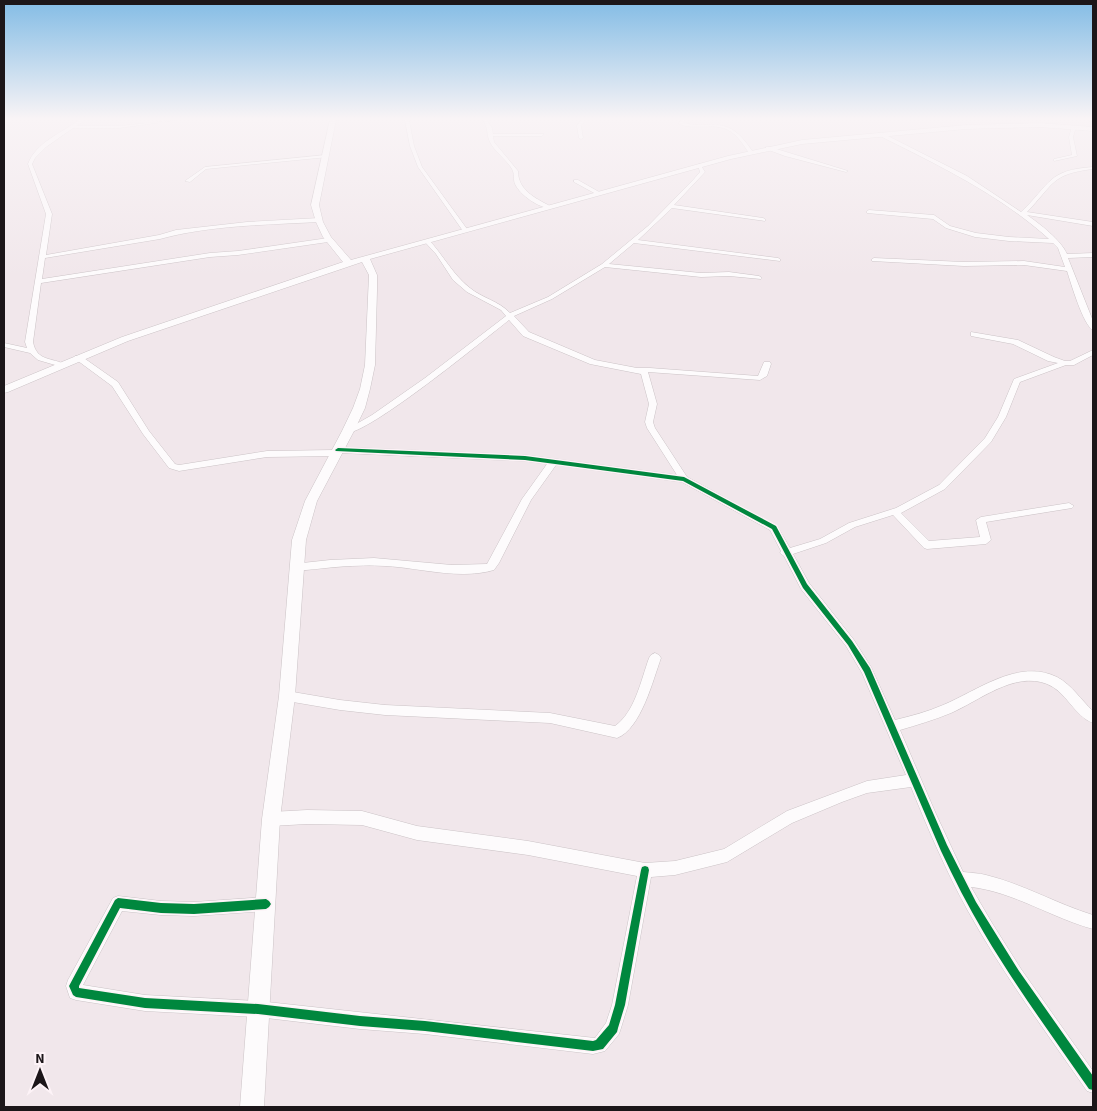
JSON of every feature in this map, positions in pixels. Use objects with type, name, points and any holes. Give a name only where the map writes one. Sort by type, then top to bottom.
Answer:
[{"type":"main road","points":[[322,172],[315,205],[319,220],[328,240],[349,263]]},
{"type":"main road","points":[[4,390],[134,336],[349,263],[675,172]]},
{"type":"main road","points":[[252,1107],[271,820],[287,696],[299,540],[311,501],[338,452],[359,408],[370,365],[373,275],[365,258]]},
{"type":"street","points":[[30,351],[29,342],[49,214],[33,172]]},
{"type":"street","points":[[188,180],[200,172]]},
{"type":"street","points":[[423,172],[465,230]]},
{"type":"street","points":[[516,172],[515,180],[518,185],[528,195],[548,207]]},
{"type":"street","points":[[348,431],[375,417],[428,380],[510,316],[565,290],[604,265],[634,241],[703,172]]},
{"type":"street","points":[[955,172],[1023,214],[1056,241],[1093,328]]},
{"type":"street","points":[[1023,214],[1033,205],[1050,181],[1059,175],[1074,172]]},
{"type":"street","points":[[576,181],[598,193]]},
{"type":"street","points":[[669,206],[763,220]]},
{"type":"street","points":[[869,212],[934,217],[948,227],[975,235],[1056,241]]},
{"type":"street","points":[[1023,214],[1093,224]]},
{"type":"street","points":[[42,257],[160,237],[176,232],[319,220]]},
{"type":"street","points":[[38,282],[204,256],[328,240]]},
{"type":"street","points":[[427,241],[456,279],[469,291],[503,309],[526,334],[593,362],[640,370],[760,378],[763,376],[768,364]]},
{"type":"street","points":[[634,241],[778,260]]},
{"type":"street","points":[[1064,256],[1093,255]]},
{"type":"street","points":[[874,260],[964,264],[1024,263],[1069,269]]},
{"type":"street","points":[[604,265],[690,274],[729,274],[759,278]]},
{"type":"street","points":[[974,334],[1015,342],[1051,359],[1065,363],[1071,363],[1093,352]]},
{"type":"street","points":[[4,345],[30,351],[36,357],[62,365]]},
{"type":"street","points":[[78,358],[122,392],[146,432],[172,466],[179,468],[267,454],[338,452],[489,456],[553,462],[684,479],[768,523],[778,534],[785,553],[805,586],[850,643],[867,670],[959,878],[1006,961],[1093,1085]]},
{"type":"street","points":[[785,553],[823,541],[852,526],[894,512],[942,487],[988,440],[1012,398],[1017,381],[1065,363]]},
{"type":"street","points":[[640,370],[646,375],[651,396],[652,404],[649,422],[651,428],[684,479]]},
{"type":"street","points":[[297,567],[382,562],[449,567],[490,567],[494,563],[527,499],[553,462]]},
{"type":"street","points":[[894,512],[927,545],[986,540],[981,520],[1069,506]]},
{"type":"street","points":[[287,696],[385,710],[550,718],[617,732],[623,730],[638,702],[655,658]]},
{"type":"street","points":[[892,726],[955,706],[998,684],[1024,677],[1049,679],[1058,684],[1093,718]]},
{"type":"street","points":[[271,820],[307,817],[362,818],[417,833],[528,848],[644,870],[675,868],[727,855],[787,818],[841,796],[867,787],[916,780]]},
{"type":"street","points":[[266,904],[194,909],[161,908],[118,903],[74,986],[76,992],[145,1002],[258,1009],[462,1030],[578,1045],[600,1045],[613,1028],[620,1005],[644,870]]},
{"type":"street","points":[[959,878],[989,882],[1042,902],[1075,918],[1093,922]]},
{"type":"cycle path","points":[[338,450],[525,458],[684,479],[774,528],[805,586],[850,643],[867,670],[944,848],[973,905],[1016,974],[1093,1085]]},
{"type":"cycle path","points":[[266,904],[194,909],[161,908],[118,903],[74,986],[76,992],[145,1003],[258,1009],[593,1046],[599,1045],[613,1028],[620,1005],[645,870]]}]
